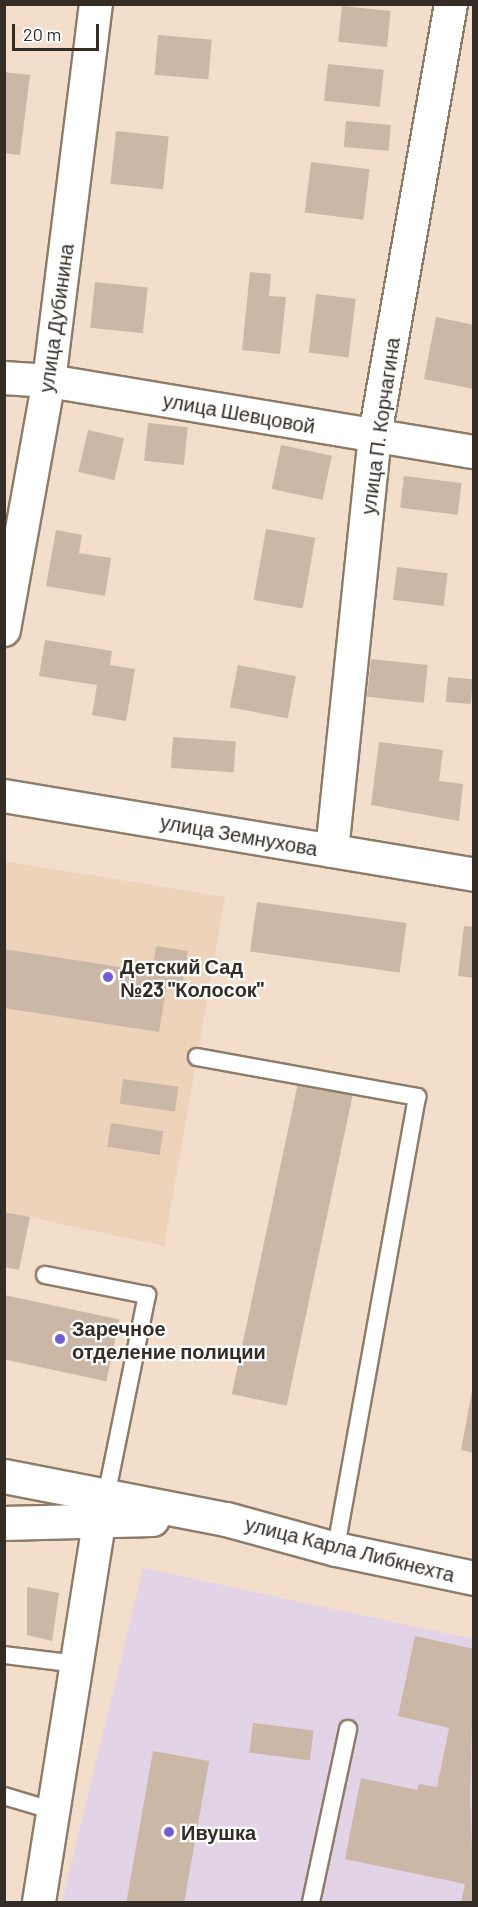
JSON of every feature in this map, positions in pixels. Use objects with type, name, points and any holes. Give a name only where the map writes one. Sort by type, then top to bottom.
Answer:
[{"type":"main road","name":"улица Карла Либкнехта","points":[[4,1476],[103,1507],[226,1518],[336,1549],[474,1578]]},
{"type":"main road","name":"улица Карла Либкнехта","points":[[4,1523],[103,1507]]},
{"type":"street","name":"улица Дубинина","points":[[6,612],[49,381],[96,4]]},
{"type":"street","name":"улица П. Корчагина","points":[[332,851],[375,435],[451,4]]},
{"type":"street","name":"улица Шевцовой","points":[[4,378],[49,381],[474,452]]},
{"type":"street","name":"улица Земнухова","points":[[4,796],[474,875]]},
{"type":"street","points":[[39,1902],[103,1507]]},
{"type":"lane","points":[[197,1057],[417,1097],[336,1549]]},
{"type":"lane","points":[[45,1275],[147,1295],[103,1507]]},
{"type":"lane","points":[[4,1655],[77,1664]]},
{"type":"lane","points":[[312,1902],[348,1730]]},
{"type":"lane","points":[[4,1796],[54,1811]]},
{"type":"shaded area","name":"Детский Сад №23 \"Колосок\"","points":[[4,861],[225,897],[164,1246],[5,1212]]},
{"type":"shaded area","points":[[143,1568],[473,1639],[473,1902],[62,1902]]},
{"type":"building","points":[[342,6],[391,11],[387,47],[338,42]]},
{"type":"building","points":[[158,35],[212,40],[208,80],[155,75]]},
{"type":"building","points":[[328,64],[384,70],[380,107],[324,101]]},
{"type":"building","points":[[4,72],[30,75],[20,155],[4,153]]},
{"type":"building","points":[[346,121],[391,125],[389,151],[344,147]]},
{"type":"building","points":[[116,131],[169,137],[163,189],[110,184]]},
{"type":"building","points":[[311,162],[370,169],[363,220],[305,213]]},
{"type":"building","points":[[250,272],[271,274],[269,296],[286,297],[280,354],[242,350]]},
{"type":"building","points":[[95,282],[148,288],[143,333],[90,328]]},
{"type":"building","points":[[316,294],[356,299],[349,357],[309,353]]},
{"type":"building","points":[[436,317],[474,325],[474,389],[424,379]]},
{"type":"building","points":[[148,423],[188,427],[184,465],[144,461]]},
{"type":"building","points":[[88,430],[124,438],[114,480],[78,472]]},
{"type":"building","points":[[281,445],[332,456],[323,500],[272,489]]},
{"type":"building","points":[[404,476],[462,483],[458,515],[400,508]]},
{"type":"building","points":[[266,529],[315,538],[303,609],[253,600]]},
{"type":"building","points":[[56,530],[82,535],[79,553],[111,558],[105,596],[46,586]]},
{"type":"building","points":[[397,567],[448,573],[444,606],[393,600]]},
{"type":"building","points":[[45,640],[112,651],[110,665],[135,669],[126,721],[92,715],[97,685],[39,676]]},
{"type":"building","points":[[371,659],[428,665],[424,703],[367,697]]},
{"type":"building","points":[[238,665],[296,676],[288,718],[230,707]]},
{"type":"building","points":[[448,677],[473,679],[471,704],[446,702]]},
{"type":"building","points":[[173,737],[236,741],[234,772],[171,768]]},
{"type":"building","points":[[379,742],[443,750],[439,781],[463,784],[459,821],[371,805]]},
{"type":"building","points":[[257,902],[407,923],[400,973],[250,952]]},
{"type":"building","points":[[464,926],[474,927],[474,978],[458,976]]},
{"type":"building","points":[[156,946],[188,951],[182,987],[167,984],[159,1032],[4,1008],[4,949],[152,972]]},
{"type":"building","points":[[123,1079],[178,1087],[175,1112],[120,1104]]},
{"type":"building","points":[[298,1083],[353,1095],[287,1406],[232,1394]]},
{"type":"building","points":[[111,1123],[163,1131],[160,1155],[107,1147]]},
{"type":"building","points":[[4,1212],[30,1217],[19,1270],[4,1267]]},
{"type":"building","name":"Заречное отделение полиции","points":[[4,1295],[119,1320],[106,1381],[4,1359]]},
{"type":"building","points":[[472,1391],[474,1391],[474,1453],[461,1450]]},
{"type":"building","points":[[27,1587],[59,1593],[52,1641],[27,1635]]},
{"type":"building","points":[[415,1636],[474,1649],[470,1795],[474,1902],[461,1902],[465,1884],[345,1859],[361,1778],[417,1790],[419,1784],[437,1787],[449,1728],[398,1716]]},
{"type":"building","points":[[253,1723],[314,1730],[310,1760],[249,1753]]},
{"type":"building","name":"Ивушка","points":[[153,1751],[209,1761],[184,1902],[126,1902]]},
{"type":"place","name":"Детский Сад №23 \"Колосок\"","points":[[108,977]]},
{"type":"place","name":"Заречное отделение полиции","points":[[60,1339]]},
{"type":"place","name":"Ивушка","points":[[169,1832]]}]
